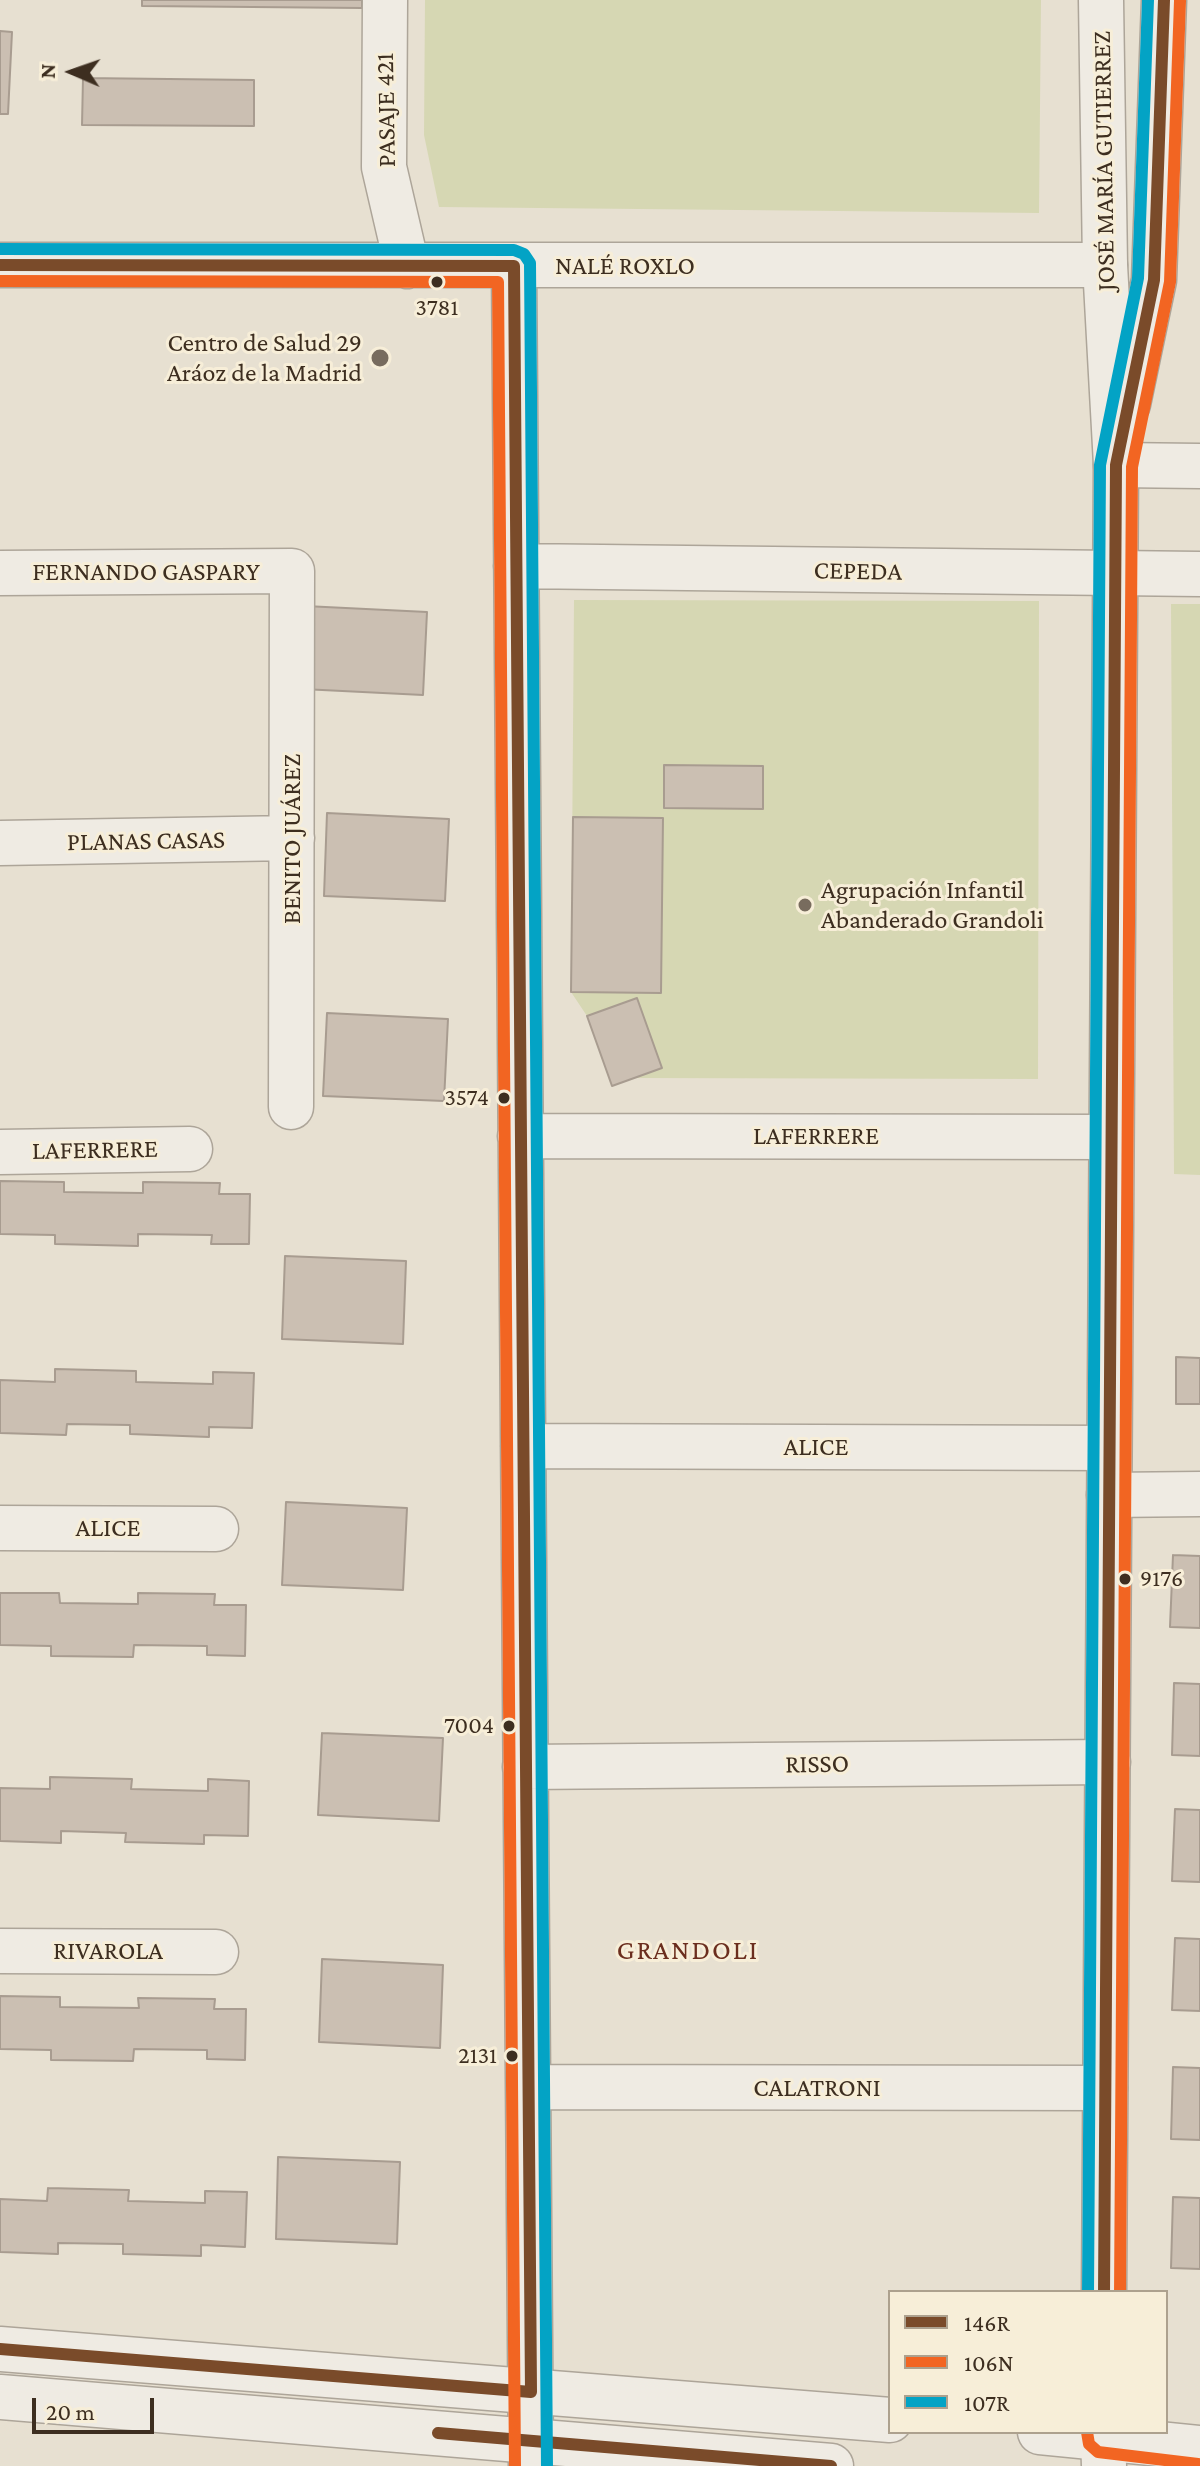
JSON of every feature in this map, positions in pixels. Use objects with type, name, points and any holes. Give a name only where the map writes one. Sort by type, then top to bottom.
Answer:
[{"type":"street","name":"PASAJE 421","points":[[385,0],[384,167],[407,266]]},
{"type":"street","name":"JOSÉ MARÍA GUTIERREZ","points":[[1101,0],[1105,265],[1116,465],[1104,2290]]},
{"type":"street","name":"JOSÉ MARÍA GUTIERREZ","points":[[1116,465],[1154,280],[1164,0]]},
{"type":"street","name":"NALÉ ROXLO","points":[[0,265],[1105,265]]},
{"type":"street","points":[[514,266],[531,2454]]},
{"type":"street","points":[[1116,465],[1200,466]]},
{"type":"street","name":"CEPEDA","points":[[516,566],[1200,574]]},
{"type":"street","name":"FERNANDO GASPARY","points":[[0,573],[292,571]]},
{"type":"street","name":"BENITO JUÁREZ","points":[[291,1107],[292,571]]},
{"type":"street","name":"PLANAS CASAS","points":[[0,843],[292,838]]},
{"type":"street","name":"LAFERRERE","points":[[520,1136],[1111,1137]]},
{"type":"street","name":"LAFERRERE","points":[[0,1152],[190,1149]]},
{"type":"street","name":"ALICE","points":[[523,1446],[1109,1448]]},
{"type":"street","points":[[1109,1495],[1200,1494]]},
{"type":"street","name":"ALICE","points":[[0,1528],[216,1529]]},
{"type":"street","name":"RISSO","points":[[525,1767],[1108,1762]]},
{"type":"street","name":"RIVAROLA","points":[[0,1951],[216,1952]]},
{"type":"street","name":"CALATRONI","points":[[528,2087],[1105,2088]]},
{"type":"street","points":[[0,2349],[888,2420]]},
{"type":"street","points":[[0,2397],[531,2454],[831,2466]]},
{"type":"street","points":[[1050,2434],[1103,2445],[1200,2448]]},
{"type":"green space","points":[[425,0],[1041,0],[1039,213],[439,207],[424,135]]},
{"type":"green space","name":"Agrupación Infantil Abanderado Grandoli","points":[[574,600],[1039,601],[1038,1079],[633,1078],[612,1086],[587,1016],[571,992]]},
{"type":"green space","points":[[1171,604],[1200,604],[1200,1175],[1174,1174]]},
{"type":"building","points":[[142,0],[362,0],[362,8],[142,6]]},
{"type":"building","points":[[0,31],[12,32],[8,114],[0,114]]},
{"type":"building","points":[[83,78],[254,80],[254,126],[82,125]]},
{"type":"building","points":[[305,606],[427,612],[423,695],[302,689]]},
{"type":"building","points":[[664,765],[763,766],[763,809],[664,808]]},
{"type":"building","points":[[327,813],[449,819],[445,901],[324,896]]},
{"type":"building","points":[[573,817],[663,818],[661,993],[571,992]]},
{"type":"building","points":[[637,998],[662,1068],[612,1086],[587,1016]]},
{"type":"building","points":[[327,1013],[448,1019],[444,1101],[323,1096]]},
{"type":"building","points":[[0,1181],[64,1182],[64,1192],[143,1193],[143,1182],[220,1183],[219,1194],[250,1194],[249,1244],[211,1244],[212,1235],[138,1234],[138,1246],[55,1244],[55,1235],[0,1234]]},
{"type":"building","points":[[285,1256],[406,1261],[403,1344],[282,1339]]},
{"type":"building","points":[[1176,1357],[1200,1358],[1200,1404],[1176,1404]]},
{"type":"building","points":[[55,1369],[136,1371],[136,1382],[213,1384],[213,1372],[254,1373],[252,1428],[209,1427],[209,1437],[130,1434],[130,1425],[67,1424],[66,1435],[0,1433],[0,1380],[55,1382]]},
{"type":"building","points":[[286,1502],[407,1508],[403,1590],[282,1585]]},
{"type":"building","points":[[1173,1555],[1200,1556],[1200,1628],[1170,1627]]},
{"type":"building","points":[[0,1593],[59,1593],[60,1603],[138,1604],[138,1593],[215,1594],[214,1605],[246,1605],[245,1656],[207,1655],[207,1646],[134,1645],[133,1657],[51,1656],[51,1646],[0,1645]]},
{"type":"building","points":[[1174,1683],[1200,1684],[1200,1756],[1172,1755]]},
{"type":"building","points":[[322,1733],[443,1738],[439,1821],[318,1815]]},
{"type":"building","points":[[50,1777],[132,1779],[131,1789],[208,1791],[208,1779],[249,1781],[248,1836],[204,1835],[204,1844],[125,1842],[126,1833],[61,1831],[61,1843],[0,1841],[0,1788],[50,1789]]},
{"type":"building","points":[[1175,1809],[1200,1810],[1200,1882],[1172,1881]]},
{"type":"building","points":[[1175,1938],[1200,1939],[1200,2011],[1172,2010]]},
{"type":"building","points":[[322,1959],[443,1965],[440,2048],[319,2042]]},
{"type":"building","points":[[0,1996],[60,1997],[60,2007],[139,2008],[138,1998],[215,1999],[214,2009],[246,2009],[245,2060],[207,2059],[207,2050],[134,2049],[133,2061],[51,2060],[51,2050],[0,2049]]},
{"type":"building","points":[[1173,2067],[1200,2068],[1200,2140],[1171,2139]]},
{"type":"building","points":[[278,2157],[400,2162],[397,2244],[276,2239]]},
{"type":"building","points":[[48,2188],[129,2190],[128,2201],[205,2203],[205,2191],[247,2192],[245,2247],[201,2245],[201,2256],[123,2254],[123,2244],[58,2243],[58,2254],[0,2252],[0,2199],[47,2201]]},
{"type":"building","points":[[1173,2197],[1200,2198],[1200,2269],[1171,2268]]},
{"type":"transit line","name":"107R","points":[[1088,2290],[1100,465],[1138,278],[1148,0]]},
{"type":"transit line","name":"146R","points":[[1104,2290],[1116,465],[1154,280],[1164,0]]},
{"type":"transit line","name":"106N","points":[[1120,2290],[1132,467],[1170,282],[1180,1]]},
{"type":"transit line","name":"107R","points":[[0,249],[514,250],[524,254],[530,263],[547,2466]]},
{"type":"transit line","name":"146R","points":[[0,265],[514,266],[531,2392],[0,2349]]},
{"type":"transit line","name":"106N","points":[[0,281],[498,282],[515,2466]]},
{"type":"transit line","name":"146R","points":[[438,2433],[831,2466]]},
{"type":"transit line","name":"106N","points":[[1087,2434],[1089,2444],[1098,2452],[1198,2464]]},
{"type":"place","name":"3781","points":[[437,282]]},
{"type":"place","name":"Centro de Salud 29 Aráoz de la Madrid","points":[[380,358]]},
{"type":"place","name":"Agrupación Infantil Abanderado Grandoli","points":[[805,905]]},
{"type":"place","name":"3574","points":[[504,1098]]},
{"type":"place","name":"9176","points":[[1125,1579]]},
{"type":"place","name":"7004","points":[[509,1726]]},
{"type":"place","name":"2131","points":[[512,2056]]},
{"type":"district","name":"GRANDOLI","points":[[688,1950]]}]
